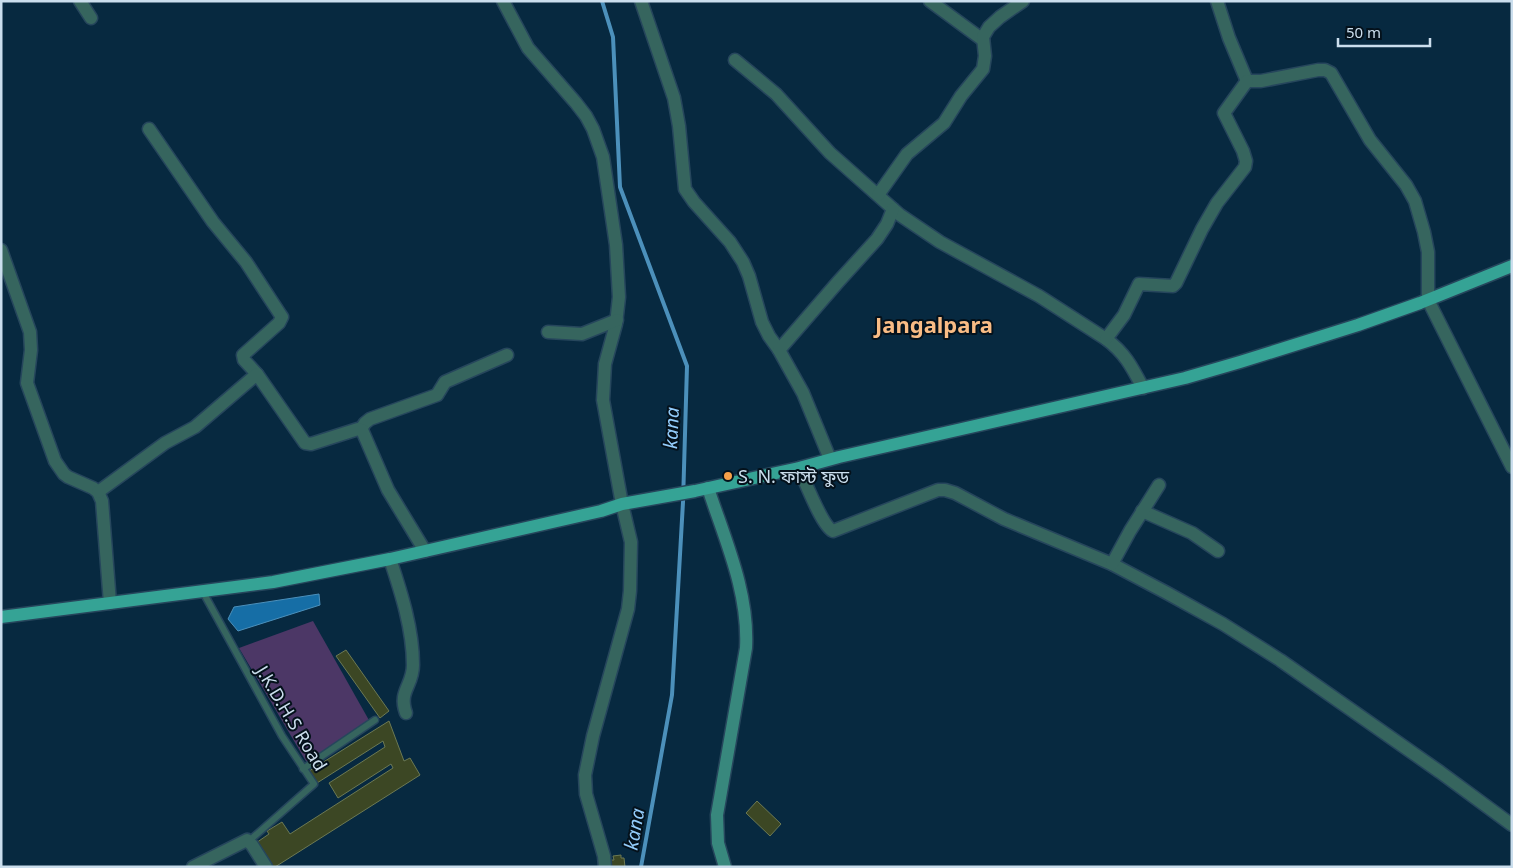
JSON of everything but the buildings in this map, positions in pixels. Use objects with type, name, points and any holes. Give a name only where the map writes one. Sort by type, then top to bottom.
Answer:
[{"type":"main road","points":[[1,616],[273,582],[425,551],[601,511],[622,504],[695,491],[799,468],[1143,388],[1240,362],[1358,325],[1428,300],[1512,266]]},
{"type":"street","points":[[80,1],[91,18]]},
{"type":"street","points":[[503,1],[528,48],[576,103],[590,124],[605,168],[618,268],[619,297],[617,320],[605,364],[603,400],[631,542],[630,596],[626,618],[592,736],[585,775],[586,794],[604,856],[605,867]]},
{"type":"street","points":[[641,1],[674,98],[679,126],[685,189],[694,202],[730,242],[743,262],[762,322],[807,401],[830,460]]},
{"type":"street","points":[[930,1],[983,40]]},
{"type":"street","points":[[878,195],[907,154],[944,123],[961,96],[983,69],[985,56],[983,40],[985,32],[994,22],[1023,1]]},
{"type":"street","points":[[1217,1],[1229,38],[1247,82]]},
{"type":"street","points":[[735,60],[776,94],[830,153],[893,209],[940,242],[1039,296],[1117,346],[1129,360],[1143,388]]},
{"type":"street","points":[[1106,339],[1124,315],[1139,284],[1173,286],[1176,283],[1217,202],[1244,170],[1246,161],[1224,113],[1247,82],[1325,70],[1331,73],[1370,140],[1406,185],[1415,201],[1428,252],[1428,300],[1512,467]]},
{"type":"street","points":[[149,129],[216,227],[246,262],[282,317],[279,323],[243,355],[244,360],[257,374],[305,443],[311,444],[362,429],[370,419],[437,395],[445,382],[507,355]]},
{"type":"street","points":[[779,350],[877,239],[887,224],[893,209]]},
{"type":"street","points":[[1,250],[30,332],[31,350],[27,383],[55,461],[68,478],[89,486],[98,492],[102,501],[110,603]]},
{"type":"street","points":[[548,332],[582,334],[617,320]]},
{"type":"street","points":[[98,492],[165,443],[195,426],[257,374]]},
{"type":"street","points":[[362,429],[385,484],[425,551]]},
{"type":"street","points":[[799,468],[822,517],[828,528],[833,531],[927,494],[945,490],[964,497],[1004,519],[1112,564],[1194,608],[1280,660],[1440,772],[1512,826]]},
{"type":"street","points":[[1112,564],[1159,485]]},
{"type":"street","points":[[708,488],[740,586],[746,621],[746,648],[718,816],[718,843],[725,867]]},
{"type":"street","points":[[1142,511],[1192,533],[1218,551]]},
{"type":"street","points":[[390,558],[401,592],[413,654],[412,676],[403,697],[406,713]]},
{"type":"street","points":[[193,867],[244,841],[249,841],[266,867]]},
{"type":"lane","name":"J.K.D.H.S Road","points":[[203,592],[282,736],[314,784],[249,841]]},
{"type":"lane","points":[[304,769],[375,720]]},
{"type":"shaded area","points":[[313,621],[370,722],[307,763],[239,648]]},
{"type":"water","points":[[319,594],[320,605],[238,631],[228,619],[234,607]]},
{"type":"waterway","name":"kana","points":[[602,1],[613,37],[620,187],[687,366],[683,502],[672,695],[641,867]]},
{"type":"place","name":"S. N. ফাস্ট ফুড","points":[[728,476]]},
{"type":"district","name":"Jangalpara","points":[[934,324]]}]
